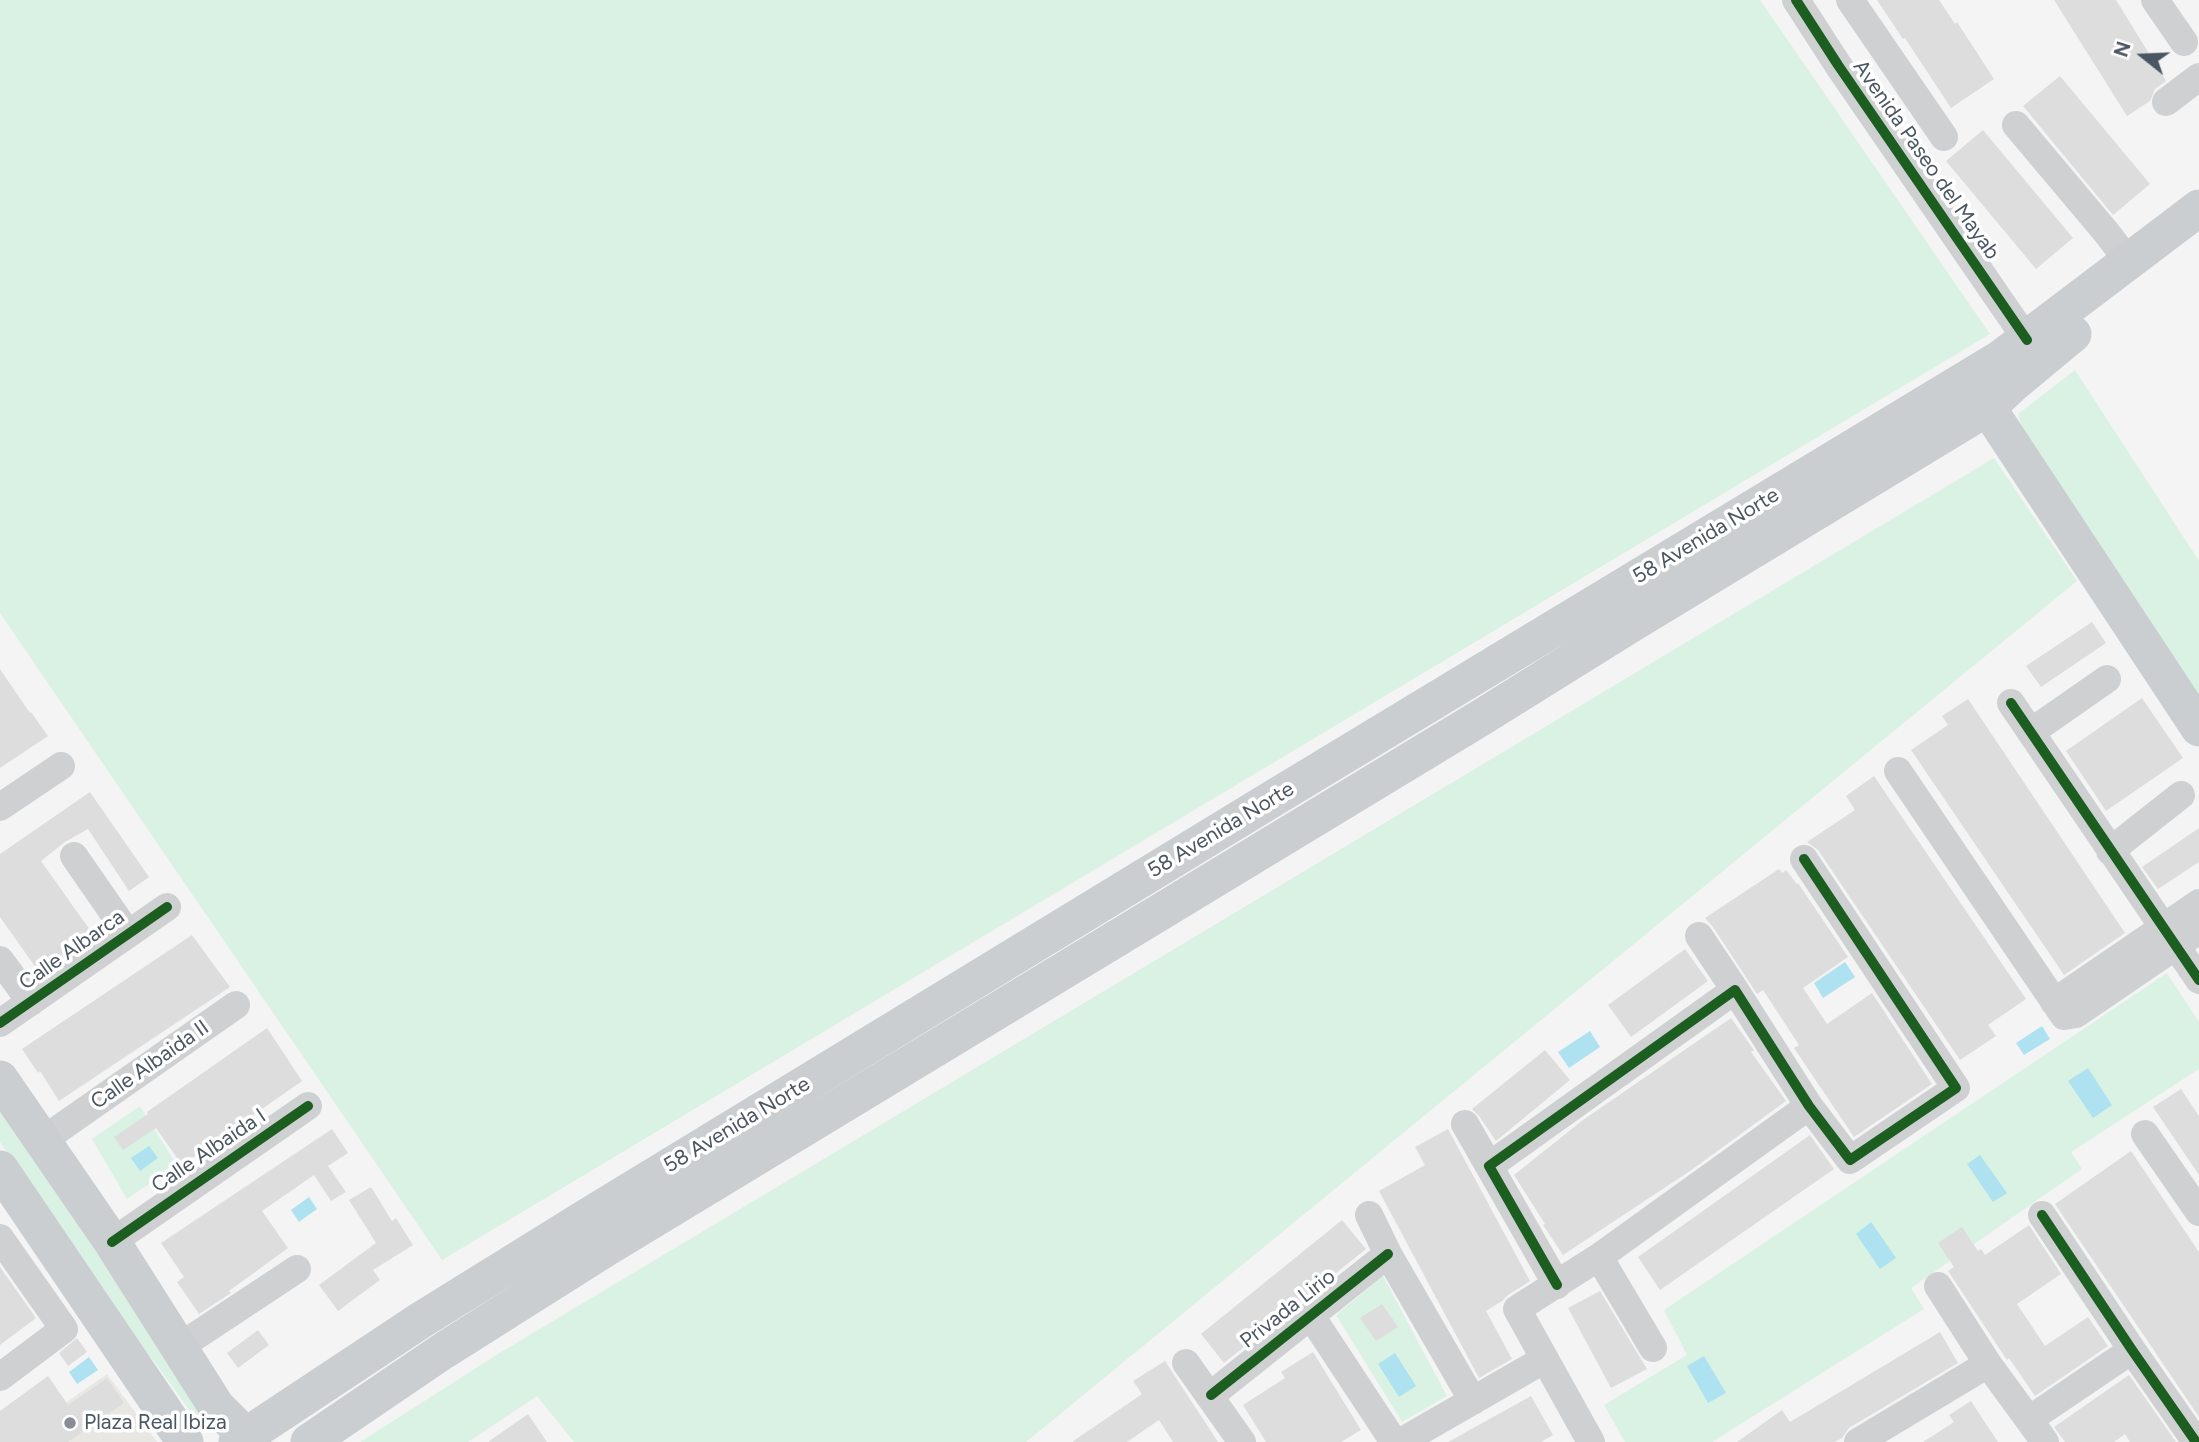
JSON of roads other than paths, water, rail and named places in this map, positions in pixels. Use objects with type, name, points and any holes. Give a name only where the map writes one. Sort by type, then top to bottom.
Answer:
[{"type":"main road","name":"58 Avenida Norte","points":[[309,1442],[443,1351],[606,1248],[1631,624],[1978,393],[2026,340],[2199,208]]},
{"type":"main road","points":[[2199,235],[2143,277],[2014,383],[1978,393],[2199,728]]},
{"type":"main road","name":"58 Avenida Norte","points":[[243,1440],[421,1320],[587,1217],[1612,592],[1978,393]]},
{"type":"main road","points":[[1612,592],[1631,624]]},
{"type":"main road","points":[[1277,796],[1296,829]]},
{"type":"main road","points":[[941,1001],[963,1033]]},
{"type":"main road","points":[[0,1079],[53,1133],[121,1234],[179,1348],[216,1406],[243,1440]]},
{"type":"main road","points":[[0,1169],[10,1227],[185,1442]]},
{"type":"main road","points":[[587,1217],[606,1248]]},
{"type":"street","name":"Avenida Paseo del Mayab","points":[[1796,0],[2026,340]]},
{"type":"street","points":[[1850,0],[1944,137]]},
{"type":"street","points":[[2155,0],[2184,42]]},
{"type":"street","points":[[2166,102],[2199,77]]},
{"type":"street","points":[[2016,125],[2129,262]]},
{"type":"street","points":[[2031,732],[2106,679]]},
{"type":"street","points":[[2011,704],[2110,850],[2180,934],[2199,980]]},
{"type":"street","points":[[0,807],[61,766]]},
{"type":"street","points":[[1898,771],[2054,1002],[2180,934],[2199,903]]},
{"type":"street","points":[[2110,850],[2181,795]]},
{"type":"street","name":"Calle Albarca","points":[[74,856],[128,934]]},
{"type":"street","points":[[1699,936],[1809,1105],[1850,1160],[1956,1088],[1804,859]]},
{"type":"street","name":"Calle Albarca","points":[[0,1023],[167,907]]},
{"type":"street","name":"Calle Albarca","points":[[0,960],[31,1003]]},
{"type":"street","points":[[1489,1166],[1735,990]]},
{"type":"street","name":"Calle Albaida II","points":[[53,1133],[236,1005]]},
{"type":"street","points":[[1591,1442],[1534,1365],[1530,1332],[1517,1309],[1600,1257],[1809,1105]]},
{"type":"street","name":"Calle Albaida I","points":[[121,1234],[308,1106]]},
{"type":"street","points":[[1465,1124],[1557,1286]]},
{"type":"street","points":[[2146,1134],[2199,1212]]},
{"type":"street","points":[[1369,1214],[1388,1254],[1473,1401]]},
{"type":"street","points":[[2042,1215],[2196,1442]]},
{"type":"street","points":[[0,1377],[64,1329],[10,1227]]},
{"type":"street","name":"Privada Lirio","points":[[1211,1395],[1388,1254]]},
{"type":"street","points":[[1600,1257],[1653,1348]]},
{"type":"street","points":[[179,1348],[298,1269]]},
{"type":"street","points":[[1938,1286],[1988,1364],[2038,1431],[2132,1350]]},
{"type":"street","name":"Privada Lirio","points":[[1311,1316],[1394,1442]]},
{"type":"street","points":[[1186,1363],[1242,1442]]},
{"type":"street","points":[[1858,1442],[1988,1364]]},
{"type":"street","points":[[1401,1442],[1534,1365]]},
{"type":"water","points":[[1845,962],[1855,977],[1823,998],[1814,983]]},
{"type":"water","points":[[2042,1026],[2050,1039],[2024,1055],[2016,1043]]},
{"type":"water","points":[[1590,1031],[1600,1047],[1569,1068],[1558,1052]]},
{"type":"water","points":[[2088,1068],[2112,1105],[2093,1118],[2068,1081]]},
{"type":"water","points":[[149,1146],[158,1158],[140,1171],[131,1158]]},
{"type":"water","points":[[1980,1155],[2007,1193],[1993,1202],[1967,1164]]},
{"type":"water","points":[[309,1197],[317,1209],[299,1222],[291,1210]]},
{"type":"water","points":[[1871,1222],[1896,1258],[1880,1269],[1856,1234]]},
{"type":"water","points":[[1395,1353],[1416,1386],[1399,1397],[1378,1364]]},
{"type":"water","points":[[1704,1356],[1726,1393],[1708,1403],[1687,1366]]},
{"type":"water","points":[[89,1357],[98,1370],[77,1384],[69,1372]]},
{"type":"place","name":"Plaza Real Ibiza","points":[[70,1423]]}]
